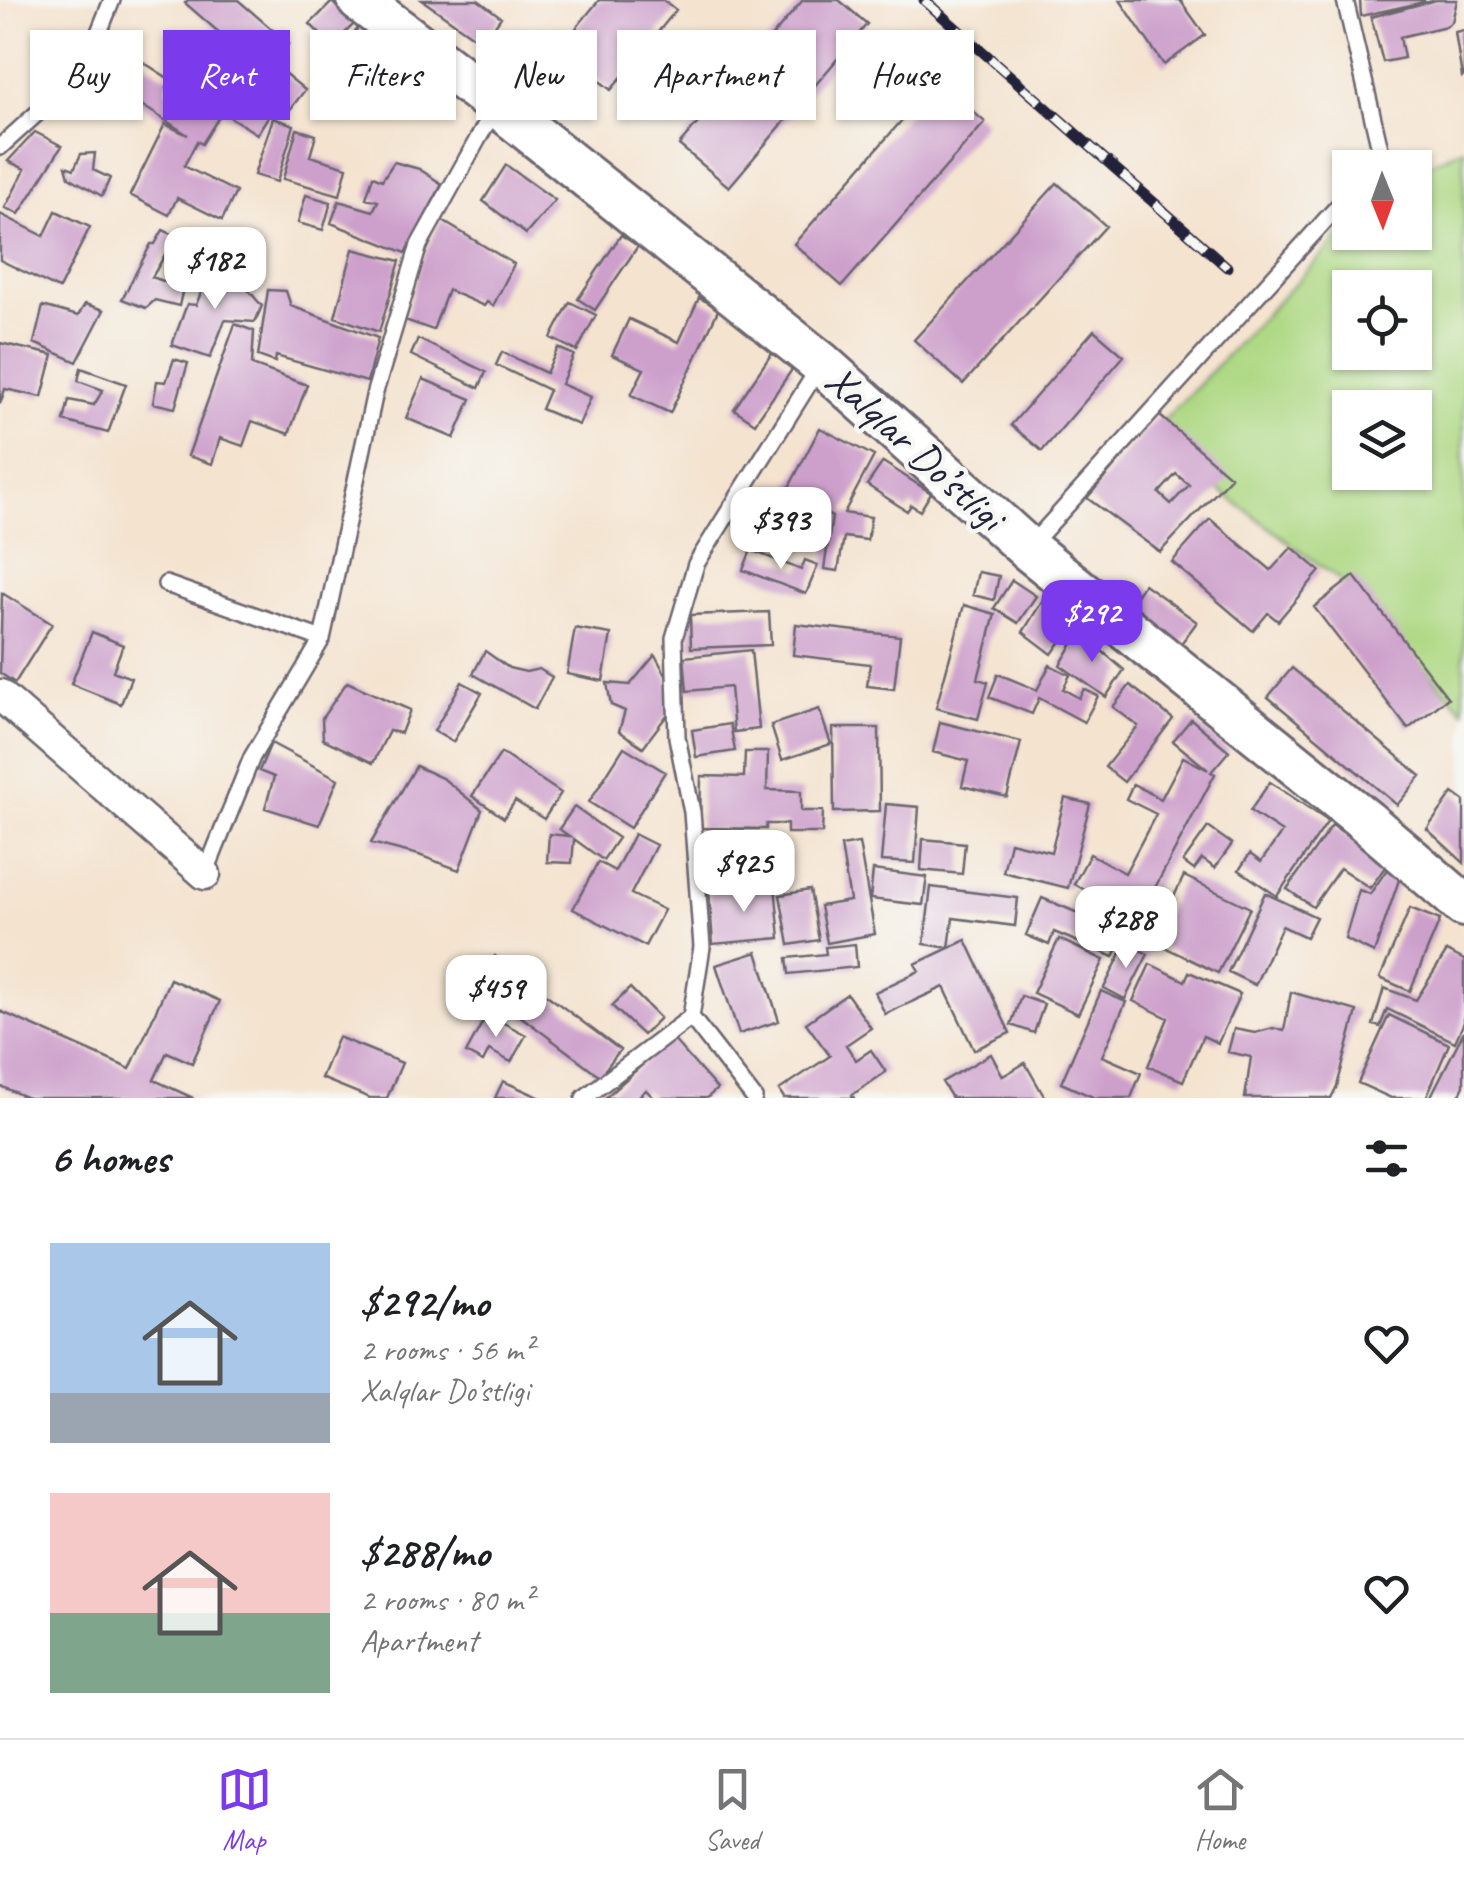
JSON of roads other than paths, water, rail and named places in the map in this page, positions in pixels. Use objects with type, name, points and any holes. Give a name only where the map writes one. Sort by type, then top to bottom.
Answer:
[{"type":"main road","name":"Xalqlar Do’stligi","points":[[359,0],[476,88]]},
{"type":"main road","name":"Xalqlar Do’stligi","points":[[517,120],[822,364],[1028,550],[1366,821],[1464,906]]},
{"type":"street","points":[[0,695],[205,874]]},
{"type":"lane","points":[[0,146],[65,88],[96,42],[112,0]]},
{"type":"lane","points":[[1345,0],[1380,150]]},
{"type":"lane","points":[[205,874],[252,757],[322,640],[375,392],[419,245],[488,120]]},
{"type":"lane","points":[[1028,550],[1332,213]]},
{"type":"lane","points":[[584,1098],[690,1017],[702,947],[692,812],[678,737],[674,638],[696,564],[822,364]]},
{"type":"lane","points":[[166,584],[322,640]]},
{"type":"lane","points":[[690,1017],[754,1098]]},
{"type":"railway","points":[[924,0],[1227,267]]}]
